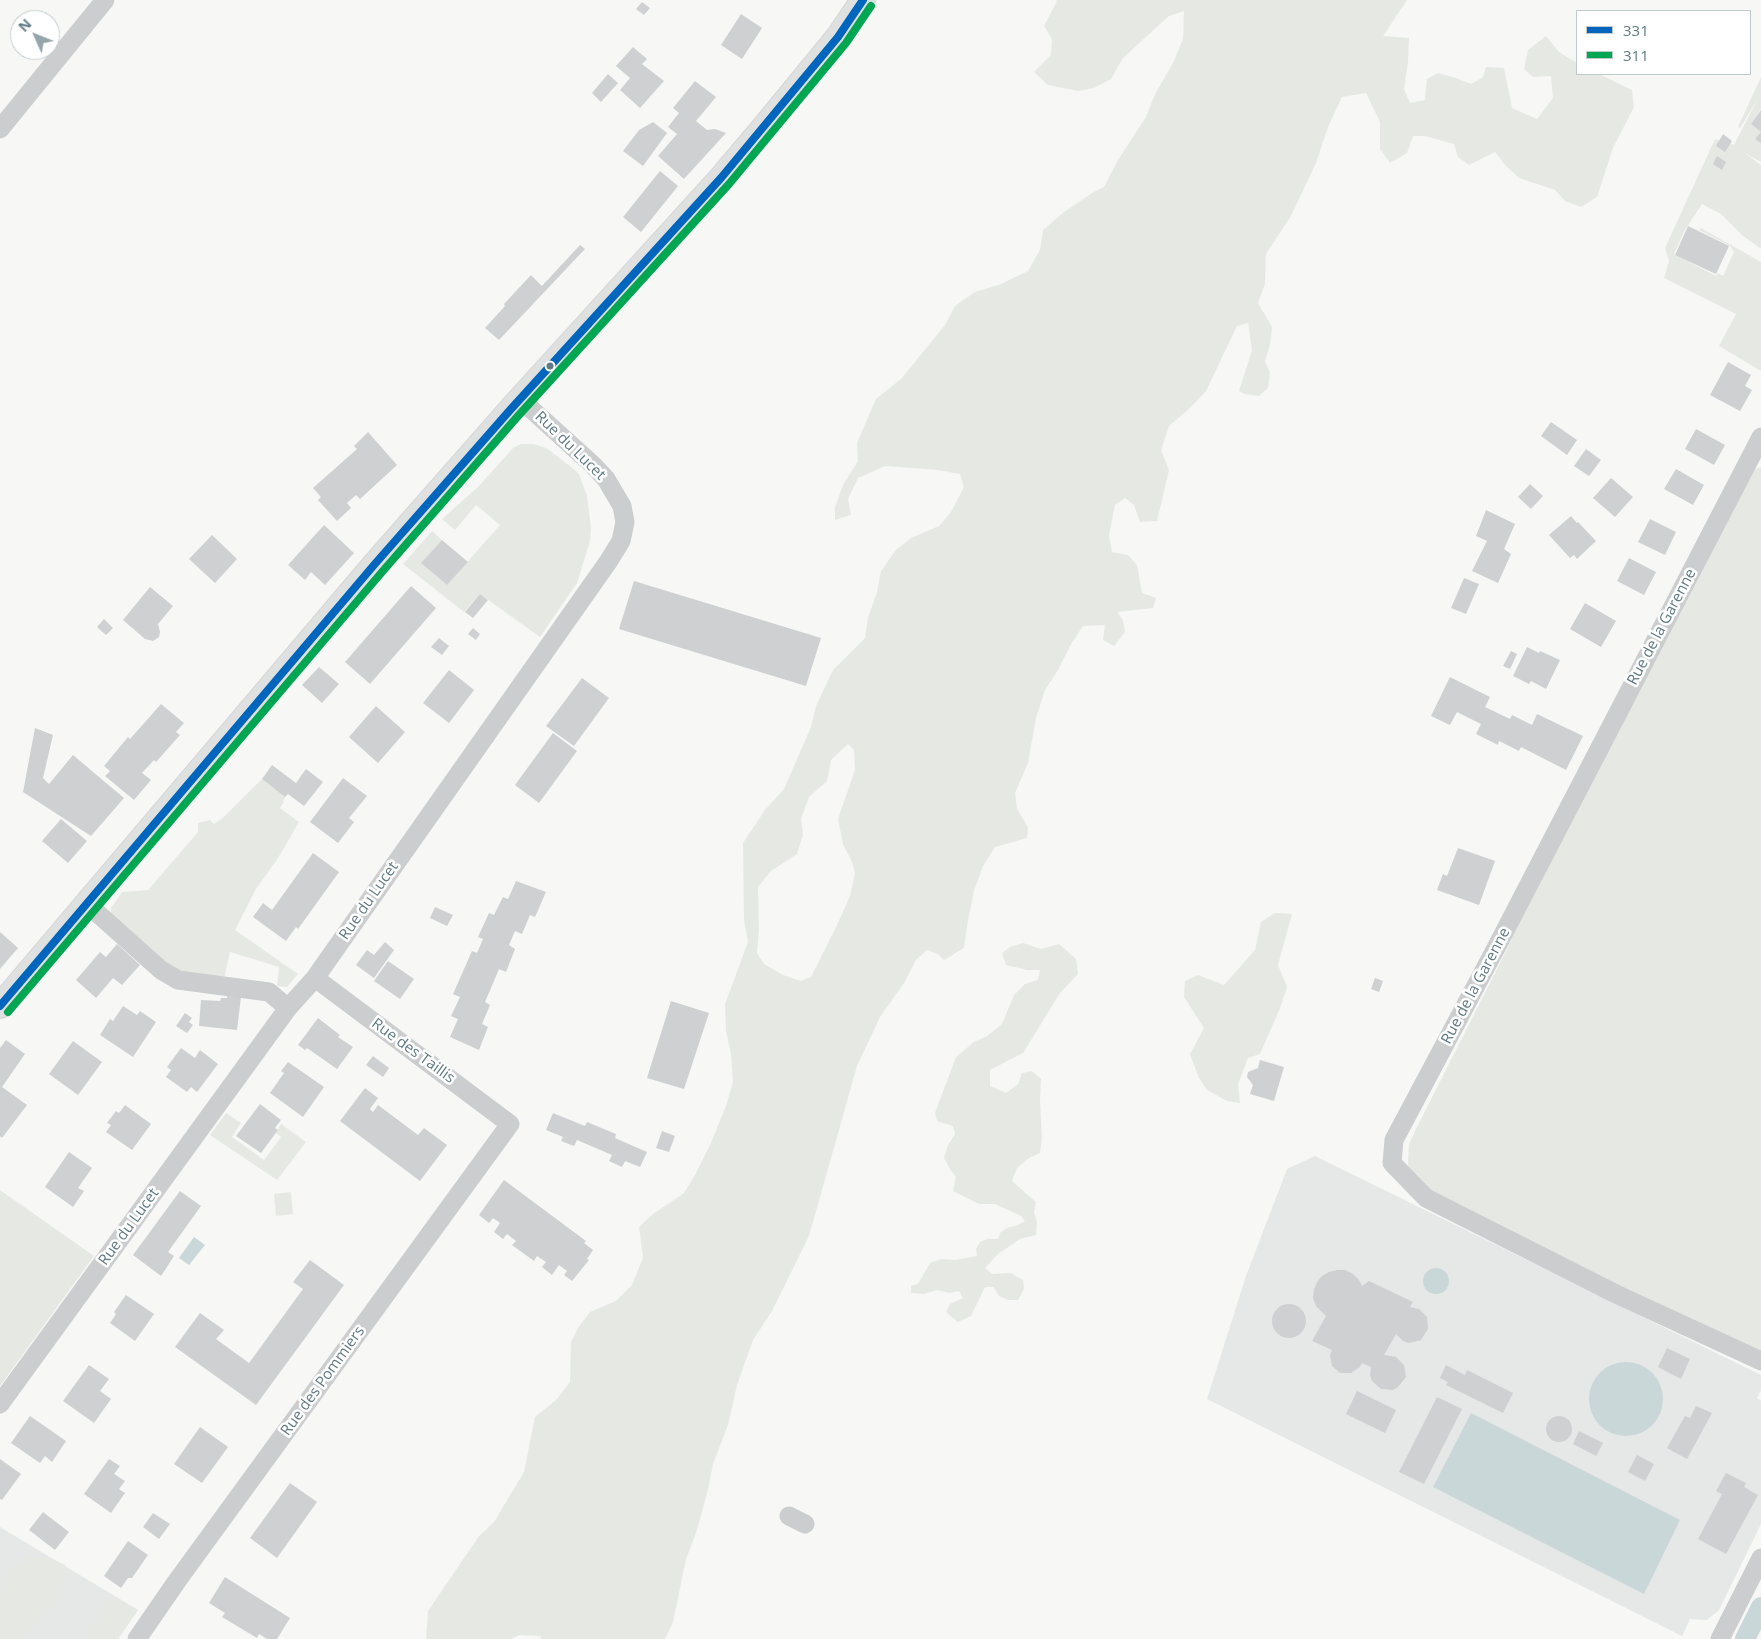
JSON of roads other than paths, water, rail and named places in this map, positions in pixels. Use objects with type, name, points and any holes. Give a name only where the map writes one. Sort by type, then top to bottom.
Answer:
[{"type":"main road","points":[[0,1006],[367,572],[759,134],[838,37],[862,0]]},
{"type":"street","points":[[0,129],[104,0]]},
{"type":"street","name":"Rue du Lucet","points":[[0,1404],[288,1008],[315,978],[622,541],[625,522],[622,506],[606,480],[593,465],[520,399]]},
{"type":"street","name":"Rue de la Garenne","points":[[1761,437],[1496,948],[1394,1140],[1392,1163],[1426,1198],[1616,1294],[1761,1361]]},
{"type":"street","points":[[86,903],[161,970],[178,980],[269,992],[288,1008]]},
{"type":"street","name":"Rue des Taillis","points":[[315,978],[510,1124]]},
{"type":"street","name":"Rue des Pommiers","points":[[136,1639],[510,1124]]},
{"type":"street","points":[[1720,1639],[1761,1558]]},
{"type":"waterway","points":[[1745,1639],[1761,1607]]}]
